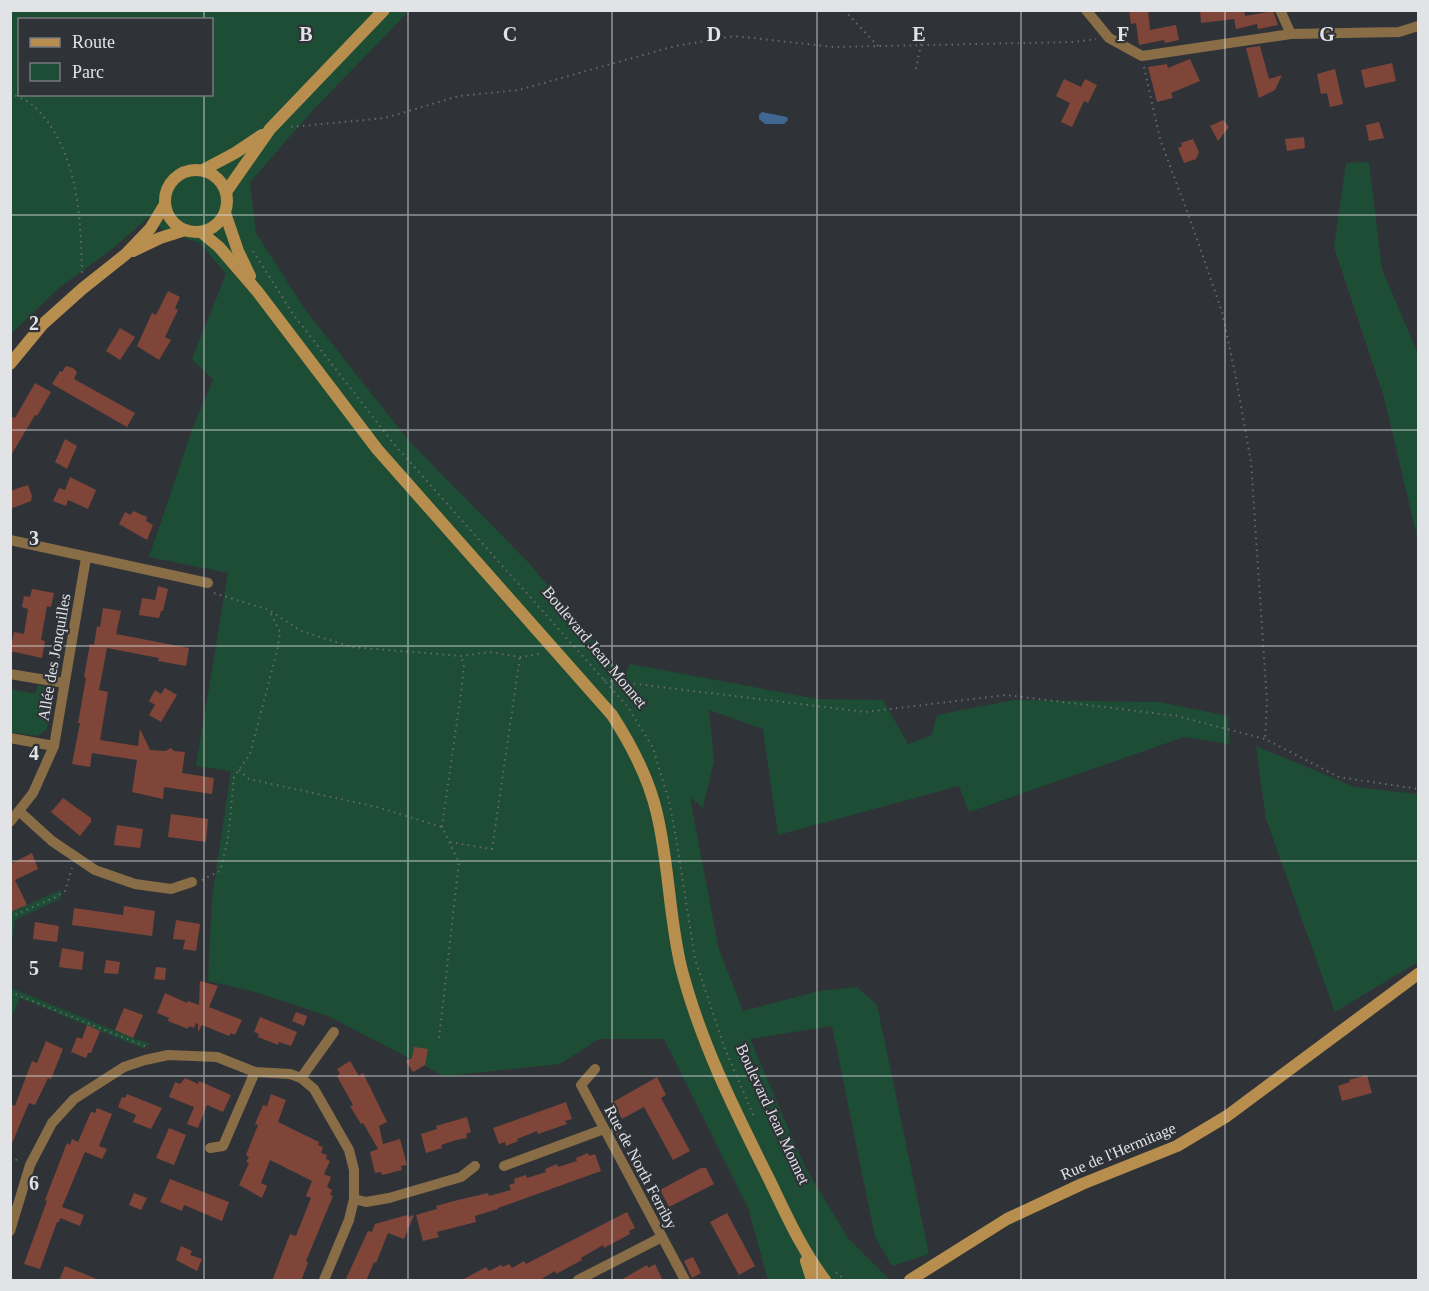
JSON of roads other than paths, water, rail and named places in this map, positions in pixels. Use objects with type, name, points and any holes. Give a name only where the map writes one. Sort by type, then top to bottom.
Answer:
[{"type":"street","points":[[226,192],[270,129],[384,10]]},
{"type":"street","points":[[1086,10],[1109,38],[1142,56],[1291,34],[1398,32],[1419,26]]},
{"type":"street","points":[[1280,10],[1291,34]]},
{"type":"street","points":[[10,364],[43,324],[126,254],[150,229],[165,204],[167,189],[175,177],[188,170],[203,170],[235,153],[270,129]]},
{"type":"street","points":[[126,254],[160,238],[185,230],[201,232],[219,222],[225,213],[226,192],[218,178],[203,170]]},
{"type":"street","points":[[165,204],[171,220],[185,230]]},
{"type":"street","name":"Boulevard Jean Monnet","points":[[225,213],[238,251],[257,291]]},
{"type":"street","name":"Boulevard Jean Monnet","points":[[201,232],[219,247],[257,291],[377,449],[612,715],[634,748],[657,814],[681,966],[700,1029],[726,1091],[798,1238],[825,1281]]},
{"type":"street","points":[[10,540],[208,583]]},
{"type":"street","name":"Allée des Jonquilles","points":[[10,822],[33,793],[54,746],[86,558]]},
{"type":"street","points":[[10,674],[64,683]]},
{"type":"street","points":[[10,738],[54,746]]},
{"type":"street","points":[[20,812],[52,840],[95,870],[135,884],[171,889],[192,882]]},
{"type":"street","name":"Rue de l'Hermitage","points":[[910,1281],[1007,1219],[1082,1184],[1177,1146],[1227,1116],[1419,974]]},
{"type":"street","points":[[301,1078],[334,1032]]},
{"type":"street","points":[[10,1231],[30,1165],[52,1123],[75,1099],[99,1081],[124,1067],[148,1059],[168,1055],[217,1057],[255,1072],[290,1074],[301,1078],[314,1089],[349,1150],[354,1170],[354,1199],[349,1220],[324,1281]]},
{"type":"street","name":"Rue de North Ferriby","points":[[595,1070],[581,1085],[685,1281]]},
{"type":"street","points":[[210,1148],[223,1146],[255,1072]]},
{"type":"street","points":[[504,1166],[604,1129]]},
{"type":"street","points":[[354,1199],[366,1202],[389,1198],[461,1177],[475,1166]]},
{"type":"street","points":[[578,1281],[662,1237]]},
{"type":"street","name":"Boulevard Jean Monnet","points":[[798,1238],[812,1281]]},
{"type":"water","points":[[762,112],[787,117],[788,120],[784,124],[765,124],[759,119]]}]
